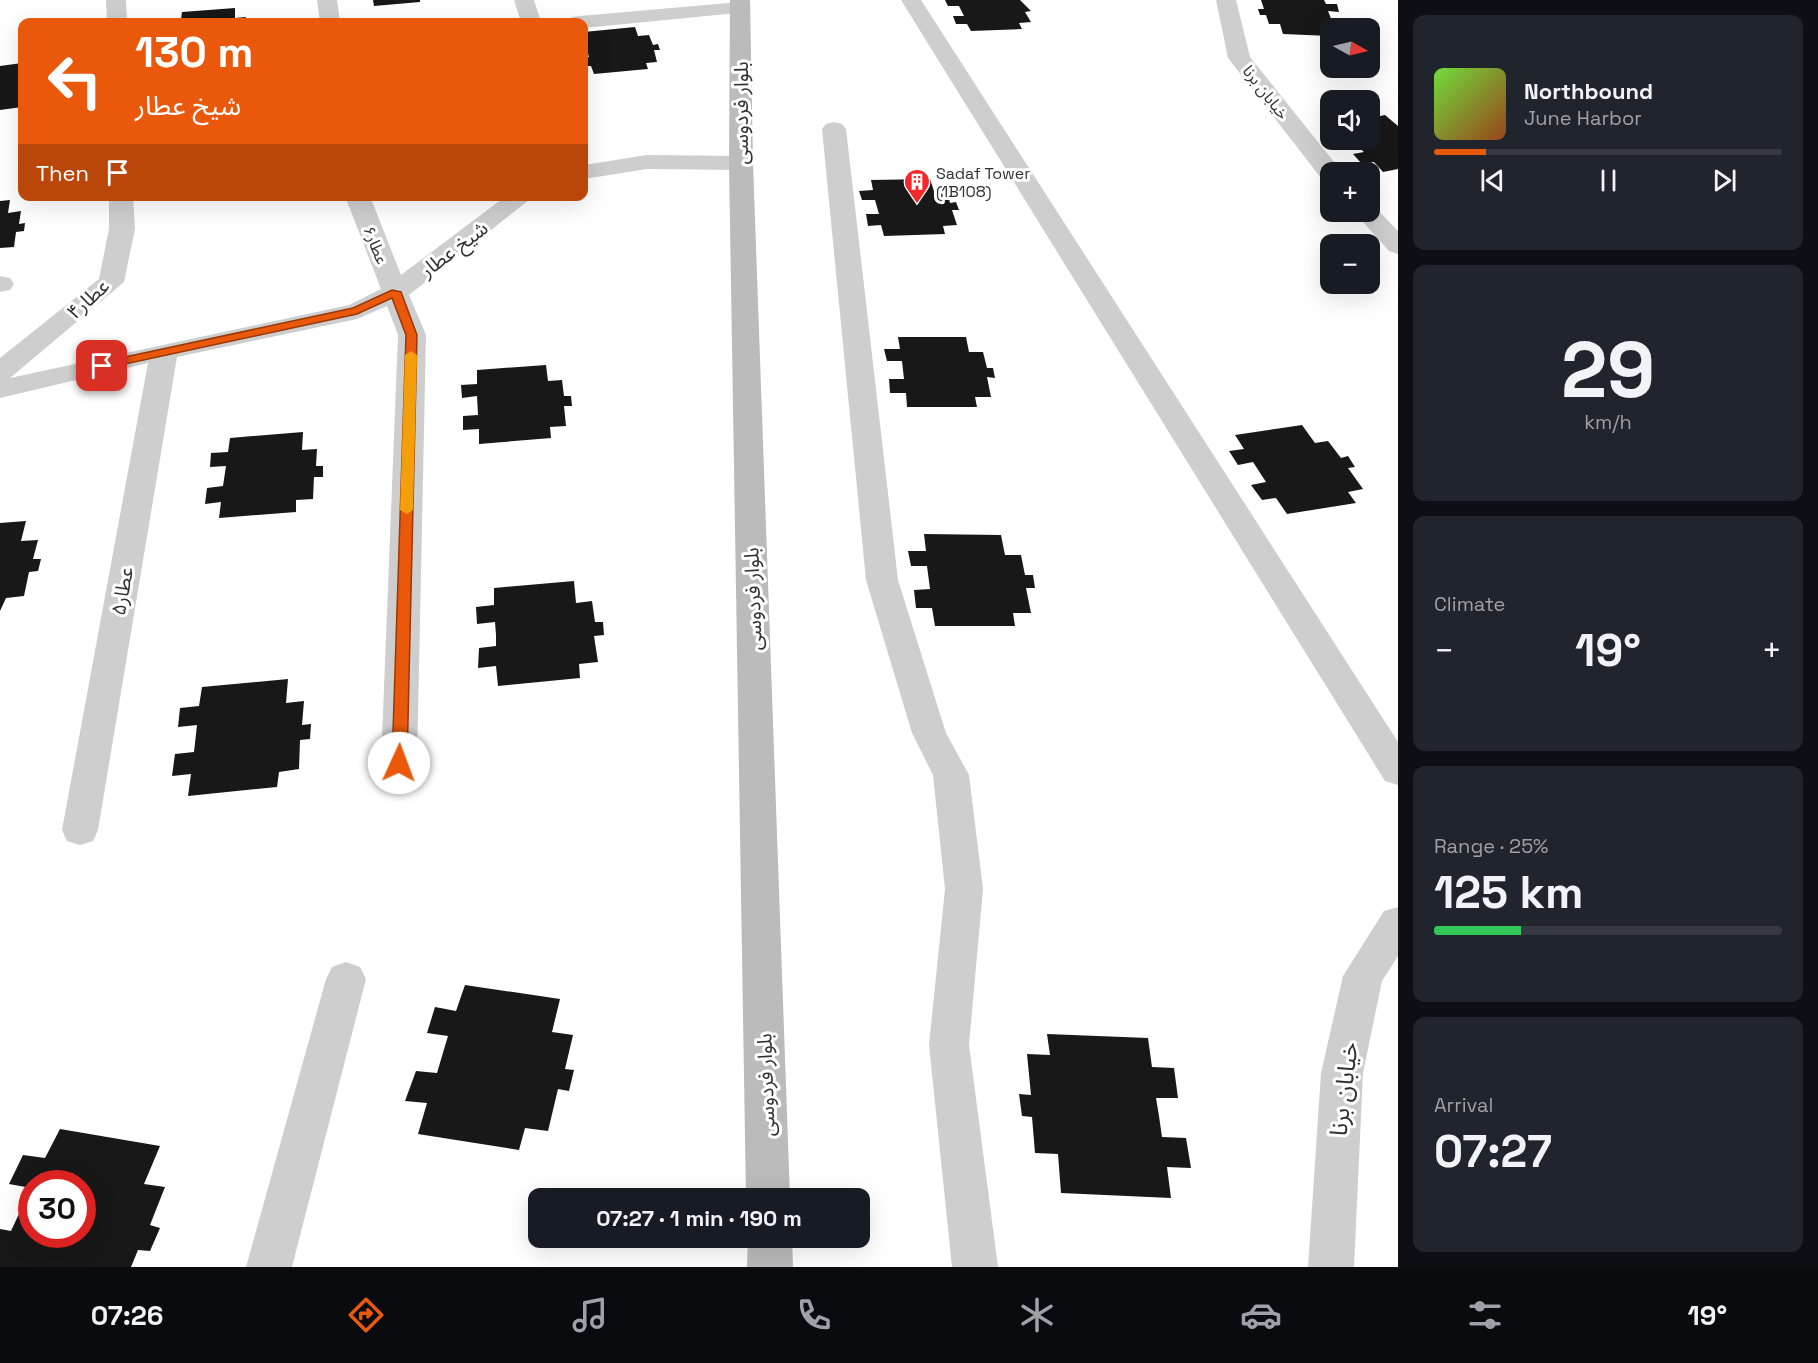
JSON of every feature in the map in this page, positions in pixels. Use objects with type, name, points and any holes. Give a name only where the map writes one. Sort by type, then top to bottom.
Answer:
[{"type":"main road","name":"بلوار فردوسی","points":[[740,4],[741,163],[768,1188]]},
{"type":"main road","points":[[770,1248],[770,1267]]},
{"type":"street","points":[[116,0],[117,18]]},
{"type":"street","points":[[327,0],[329,18]]},
{"type":"street","points":[[524,0],[530,18]]},
{"type":"street","points":[[911,0],[994,135],[1398,771]]},
{"type":"street","name":"خیابان برنا","points":[[1226,0],[1239,58],[1321,162]]},
{"type":"street","points":[[588,21],[740,4]]},
{"type":"street","points":[[834,129],[882,580],[929,734],[951,774],[964,889],[949,1045],[975,1267]]},
{"type":"street","points":[[588,171],[647,162],[741,163]]},
{"type":"street","name":"عطار۴","points":[[0,372],[111,282],[122,229],[121,201]]},
{"type":"street","name":"عطار۶","points":[[359,201],[412,335],[399,763]]},
{"type":"street","name":"شیخ عطار","points":[[0,389],[164,351],[357,311],[396,292],[515,201]]},
{"type":"street","points":[[1375,222],[1398,246]]},
{"type":"street","name":"عطار۵","points":[[80,830],[164,351]]},
{"type":"street","name":"خیابان برنا","points":[[1331,1267],[1342,1073],[1363,976],[1398,922]]},
{"type":"street","points":[[269,1267],[346,980]]},
{"type":"building","points":[[373,0],[420,0],[420,2],[374,6]]},
{"type":"building","points":[[945,0],[1020,0],[1031,11],[1025,12],[1031,22],[1019,23],[1022,29],[971,31],[967,24],[956,24],[953,16],[964,16],[959,6],[948,6]]},
{"type":"building","points":[[1261,0],[1324,0],[1326,4],[1337,4],[1339,12],[1328,11],[1331,18],[1320,18],[1320,36],[1283,34],[1280,24],[1269,24],[1266,15],[1260,15],[1258,9],[1264,9]]},
{"type":"building","points":[[235,8],[235,18],[181,18],[182,12]]},
{"type":"building","points":[[635,27],[638,36],[649,35],[653,45],[658,44],[660,50],[654,50],[657,62],[646,63],[648,69],[594,74],[591,66],[588,66],[588,32]]},
{"type":"building","points":[[18,64],[18,108],[0,110],[0,66]]},
{"type":"building","points":[[1385,115],[1398,126],[1398,169],[1383,172],[1380,169],[1380,162],[1360,162],[1353,154],[1364,152],[1362,150],[1380,150],[1380,116]]},
{"type":"building","name":"Sadaf Tower (1B108)","points":[[930,179],[934,191],[947,190],[950,203],[956,202],[959,210],[952,210],[957,225],[943,226],[945,234],[884,236],[881,225],[868,226],[866,214],[879,214],[875,200],[862,200],[859,191],[873,190],[871,180]]},
{"type":"building","points":[[10,200],[8,213],[21,211],[19,224],[25,223],[24,231],[16,232],[14,247],[0,248],[0,201]]},
{"type":"building","points":[[898,337],[966,337],[969,352],[983,352],[987,368],[993,368],[995,378],[987,377],[991,397],[975,397],[977,407],[907,407],[906,393],[890,393],[889,379],[904,379],[902,361],[887,361],[884,349],[900,349]]},
{"type":"building","points":[[546,365],[548,381],[562,380],[564,396],[571,396],[572,406],[564,406],[566,426],[550,427],[551,438],[479,444],[479,429],[463,430],[463,416],[478,415],[477,396],[462,398],[461,385],[477,384],[477,370]]},
{"type":"building","points":[[1302,425],[1315,443],[1328,441],[1341,458],[1348,456],[1355,467],[1348,468],[1363,489],[1348,492],[1356,503],[1287,514],[1276,498],[1262,500],[1251,485],[1266,482],[1253,462],[1238,465],[1229,451],[1244,449],[1235,435]]},
{"type":"building","points":[[303,432],[302,450],[317,449],[316,466],[323,466],[323,477],[314,477],[313,499],[296,500],[296,512],[219,518],[221,502],[205,504],[207,488],[223,486],[226,466],[210,467],[211,453],[228,452],[230,438]]},
{"type":"building","points":[[26,521],[21,541],[38,540],[33,559],[41,559],[38,571],[29,572],[24,596],[6,598],[0,611],[0,523]]},
{"type":"building","points":[[924,534],[1001,535],[1005,555],[1021,555],[1025,575],[1033,575],[1035,588],[1026,588],[1031,613],[1013,613],[1015,626],[935,626],[932,608],[916,608],[914,590],[930,589],[927,566],[911,566],[908,551],[926,551]]},
{"type":"building","points":[[574,581],[576,603],[592,601],[595,622],[603,622],[604,635],[594,636],[598,662],[579,664],[580,678],[498,686],[496,666],[478,668],[479,648],[496,646],[496,635],[495,622],[477,624],[476,607],[494,605],[494,588]]},
{"type":"building","points":[[288,679],[286,703],[304,701],[302,725],[311,724],[310,739],[300,740],[299,769],[279,772],[277,787],[188,796],[191,774],[172,776],[175,754],[194,752],[197,725],[178,727],[180,708],[199,706],[202,687]]},
{"type":"building","points":[[465,985],[560,999],[552,1032],[573,1035],[565,1069],[574,1070],[569,1091],[558,1089],[548,1131],[525,1128],[519,1150],[418,1134],[427,1103],[405,1101],[416,1071],[437,1073],[448,1036],[427,1033],[435,1007],[456,1011]]},
{"type":"building","points":[[1047,1034],[1148,1038],[1152,1067],[1174,1068],[1178,1098],[1156,1098],[1162,1137],[1186,1138],[1191,1168],[1167,1167],[1171,1198],[1061,1193],[1058,1154],[1035,1153],[1032,1117],[1022,1116],[1019,1094],[1031,1095],[1027,1054],[1050,1055]]},
{"type":"building","points":[[60,1129],[160,1146],[144,1184],[165,1187],[150,1225],[160,1228],[150,1251],[138,1250],[131,1267],[0,1267],[0,1229],[11,1231],[18,1216],[18,1248],[96,1248],[96,1170],[18,1170],[18,1186],[9,1184],[23,1155],[45,1158]]},
{"type":"slow traffic","points":[[407,510],[411,355]]},
{"type":"place","name":"Sadaf Tower (1B108)","points":[[917,205]]},
{"type":"route","points":[[102,366],[357,311],[396,292],[412,335],[399,763]]}]
